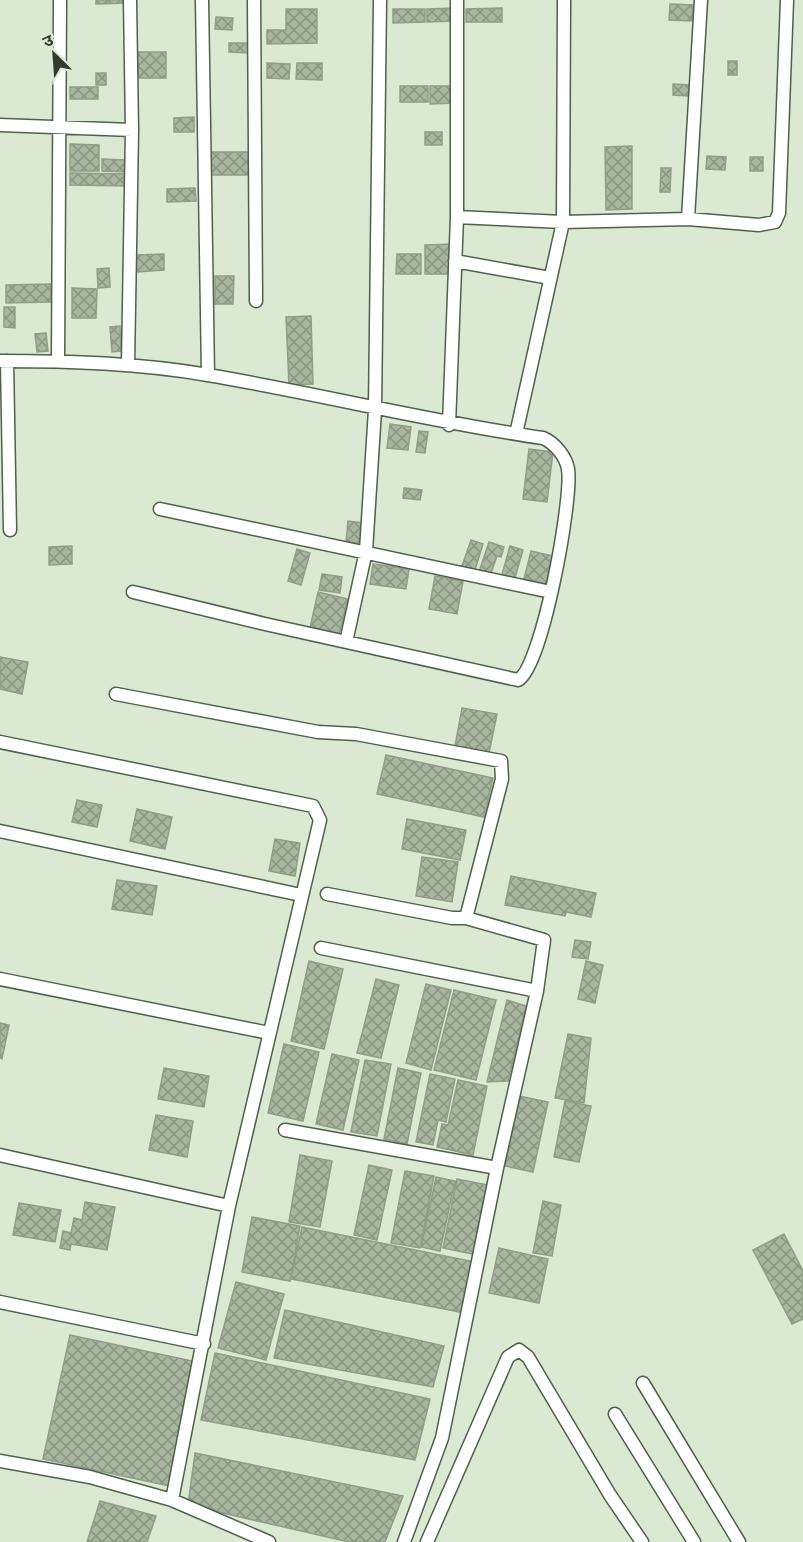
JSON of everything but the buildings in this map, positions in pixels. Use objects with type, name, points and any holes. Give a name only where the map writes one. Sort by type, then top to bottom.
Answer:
[{"type":"street","points":[[58,361],[60,0]]},
{"type":"street","points":[[128,364],[132,130],[130,0]]},
{"type":"street","points":[[202,0],[208,375]]},
{"type":"street","points":[[254,0],[256,301]]},
{"type":"street","points":[[346,642],[366,551],[375,410],[380,0]]},
{"type":"street","points":[[449,424],[457,217],[457,0]]},
{"type":"street","points":[[516,434],[563,222],[564,0]]},
{"type":"street","points":[[688,219],[701,0]]},
{"type":"street","points":[[457,217],[563,222],[688,219],[759,225],[776,222],[779,213],[787,0]]},
{"type":"street","points":[[0,125],[132,130]]},
{"type":"street","points":[[455,261],[550,278]]},
{"type":"street","points":[[10,530],[4,361],[128,364],[208,375],[375,410],[551,441],[568,468],[568,491],[546,620],[532,664],[524,677],[518,680],[133,592]]},
{"type":"street","points":[[160,509],[551,591]]},
{"type":"street","points":[[116,694],[318,732],[356,734],[501,761],[502,779],[466,918]]},
{"type":"street","points":[[0,742],[313,806],[320,820],[229,1206],[172,1500]]},
{"type":"street","points":[[0,831],[301,895]]},
{"type":"street","points":[[327,894],[452,918],[466,918],[544,940],[537,991],[497,1168],[442,1438],[405,1542]]},
{"type":"street","points":[[321,948],[537,991]]},
{"type":"street","points":[[0,979],[269,1033]]},
{"type":"street","points":[[285,1130],[497,1168]]},
{"type":"street","points":[[0,1155],[229,1206]]},
{"type":"street","points":[[0,1302],[204,1344]]},
{"type":"street","points":[[427,1542],[508,1357],[519,1350],[528,1357],[610,1495],[642,1542]]},
{"type":"street","points":[[643,1383],[739,1542]]},
{"type":"street","points":[[615,1414],[694,1542]]},
{"type":"street","points":[[0,1461],[90,1477],[172,1500],[269,1542]]}]
